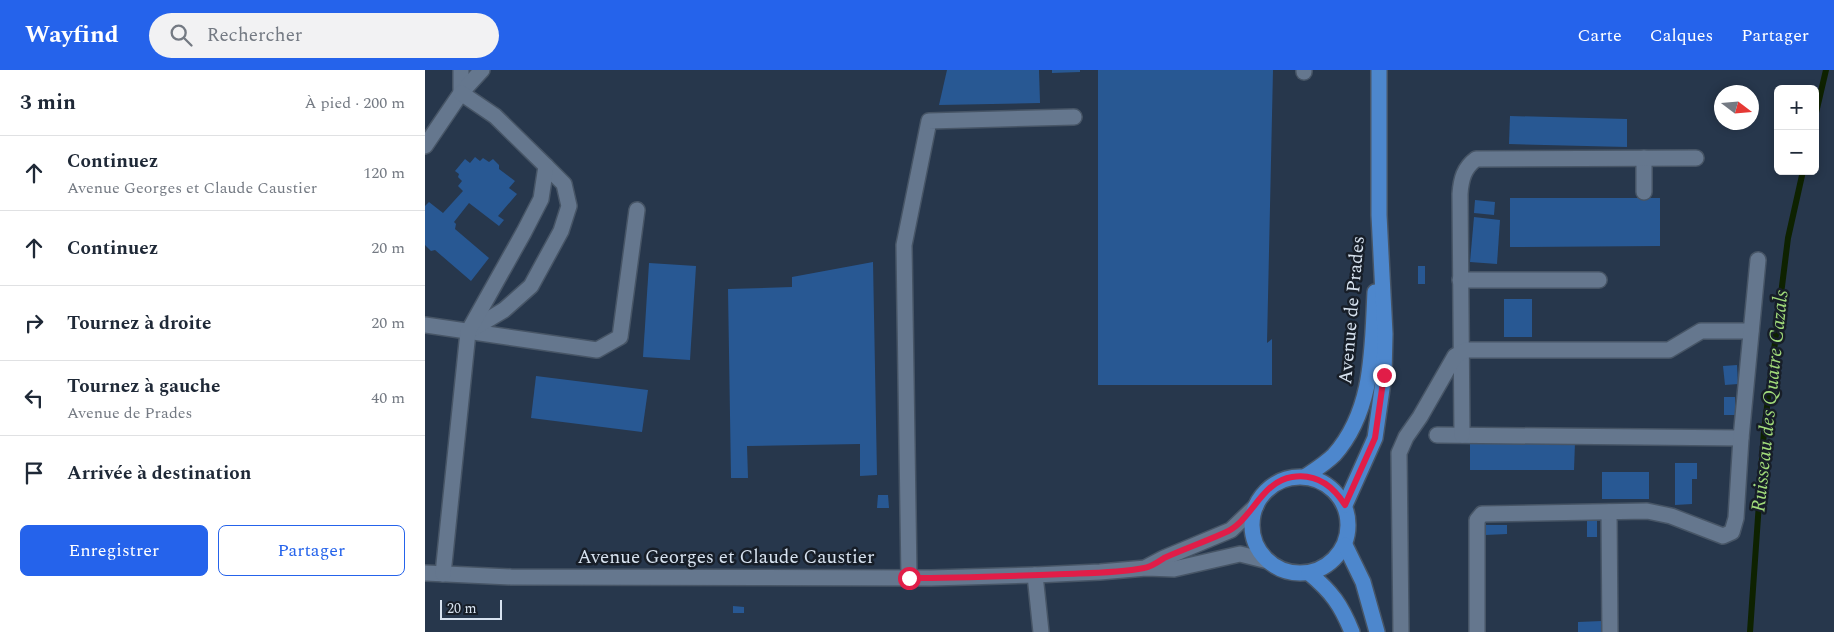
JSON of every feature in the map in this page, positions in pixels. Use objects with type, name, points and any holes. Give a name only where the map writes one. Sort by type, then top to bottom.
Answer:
[{"type":"main road","name":"Avenue de Prades","points":[[1345,505],[1375,438],[1384,375],[1385,334],[1379,215],[1379,70]]},
{"type":"main road","name":"Avenue de Prades","points":[[1306,476],[1333,456],[1351,431],[1362,405],[1369,380],[1379,215]]},
{"type":"main road","points":[[1306,476],[1322,481],[1336,491],[1345,505],[1349,518],[1349,532],[1345,545],[1339,555],[1320,569],[1309,573],[1295,574],[1281,570],[1268,561],[1258,550],[1253,536],[1252,521],[1255,506],[1264,493],[1276,483],[1291,477],[1306,476]]},
{"type":"main road","points":[[1345,545],[1363,582],[1377,632]]},
{"type":"main road","points":[[1309,573],[1327,589],[1343,610],[1352,632]]},
{"type":"street","points":[[461,70],[461,93]]},
{"type":"street","points":[[461,93],[468,70]]},
{"type":"street","points":[[425,146],[461,93],[482,70]]},
{"type":"street","points":[[461,93],[495,116],[564,184],[569,206],[561,230],[531,286],[504,310],[468,332]]},
{"type":"street","points":[[909,578],[904,245],[929,121],[1074,117]]},
{"type":"street","points":[[1644,158],[1644,192]]},
{"type":"street","points":[[1462,435],[1461,178],[1469,164],[1476,159],[1696,158]]},
{"type":"street","points":[[443,574],[468,332],[541,199],[545,166]]},
{"type":"street","points":[[425,325],[597,350],[620,337],[637,210]]},
{"type":"street","points":[[1477,632],[1477,520],[1482,514],[1647,511],[1671,516],[1723,536],[1732,532],[1735,518],[1758,260]]},
{"type":"street","points":[[1460,280],[1599,280]]},
{"type":"street","points":[[1401,632],[1399,453],[1406,437],[1420,417],[1455,356],[1466,350],[1669,350],[1701,331],[1751,331]]},
{"type":"street","points":[[1437,435],[1741,438]]},
{"type":"street","name":"Avenue Georges et Claude Caustier","points":[[1146,568],[1231,530],[1255,506]]},
{"type":"street","points":[[1609,512],[1609,632]]},
{"type":"street","name":"Avenue Georges et Claude Caustier","points":[[425,572],[521,577],[909,578],[1035,575],[1146,568],[1174,569],[1240,554],[1268,561]]},
{"type":"street","points":[[1035,575],[1041,632]]},
{"type":"building","points":[[947,70],[1039,70],[1040,103],[939,105]]},
{"type":"building","points":[[1052,70],[1080,70],[1080,72],[1052,73]]},
{"type":"building","points":[[1098,70],[1273,70],[1267,343],[1272,339],[1272,385],[1098,385]]},
{"type":"building","points":[[1510,116],[1627,119],[1627,147],[1509,144]]},
{"type":"building","points":[[475,157],[480,161],[483,158],[489,162],[493,159],[499,165],[499,169],[515,181],[509,188],[517,194],[498,216],[504,220],[499,226],[469,203],[454,222],[456,224],[455,229],[489,258],[471,281],[435,250],[431,251],[425,245],[425,206],[429,202],[443,213],[463,191],[458,186],[462,181],[458,177],[459,174],[455,171],[465,159],[470,163]]},
{"type":"building","points":[[1510,198],[1660,198],[1660,246],[1510,247]]},
{"type":"building","points":[[1475,200],[1495,202],[1494,215],[1474,213]]},
{"type":"building","points":[[1474,217],[1500,220],[1497,264],[1470,262]]},
{"type":"building","points":[[873,262],[877,475],[860,476],[860,444],[747,446],[748,478],[731,478],[728,289],[792,287],[792,277]]},
{"type":"building","points":[[649,263],[696,266],[690,360],[643,357]]},
{"type":"building","points":[[1418,266],[1425,266],[1425,284],[1418,284]]},
{"type":"building","points":[[1504,299],[1532,299],[1532,337],[1504,337]]},
{"type":"building","points":[[1737,365],[1738,384],[1725,385],[1723,366]]},
{"type":"building","points":[[536,376],[648,390],[642,432],[531,418]]},
{"type":"building","points":[[1724,397],[1735,397],[1735,415],[1724,415]]},
{"type":"building","points":[[1470,441],[1575,442],[1574,470],[1470,470]]},
{"type":"building","points":[[1675,463],[1697,463],[1697,479],[1692,479],[1692,504],[1675,505]]},
{"type":"building","points":[[1602,472],[1649,472],[1649,499],[1602,499]]},
{"type":"building","points":[[878,495],[888,495],[889,508],[877,508]]},
{"type":"building","points":[[1587,518],[1597,518],[1597,537],[1587,537]]},
{"type":"building","points":[[1485,525],[1507,525],[1507,534],[1485,535]]},
{"type":"building","points":[[733,606],[744,607],[744,613],[733,613]]},
{"type":"building","points":[[1602,621],[1602,632],[1578,632],[1578,622]]},
{"type":"waterway","name":"Ruisseau des Quatre Cazals","points":[[1819,100],[1826,70]]},
{"type":"waterway","name":"Ruisseau des Quatre Cazals","points":[[1750,632],[1764,431],[1788,238],[1802,175]]},
{"type":"route","points":[[909,578],[1035,575],[1146,568],[1164,558],[1231,530],[1255,506],[1264,493],[1276,483],[1291,477],[1306,476],[1322,481],[1336,491],[1345,505],[1375,438],[1384,375]]}]
